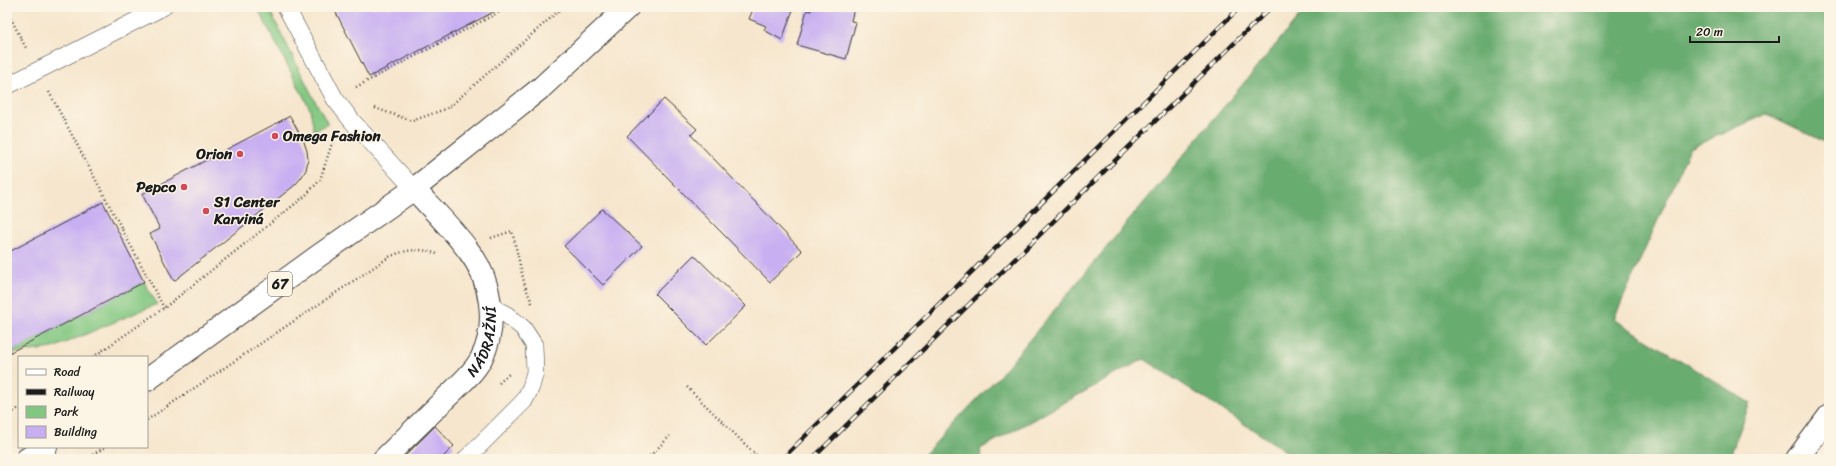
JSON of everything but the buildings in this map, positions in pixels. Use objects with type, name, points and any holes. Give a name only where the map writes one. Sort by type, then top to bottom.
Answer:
[{"type":"main road","name":"67","points":[[148,379],[414,189],[542,87],[628,7]]},
{"type":"main road","name":"NÁDRAŽNÍ","points":[[384,459],[468,375],[481,359],[488,336],[490,306],[489,295],[483,274],[469,250],[414,189]]},
{"type":"main road","points":[[1797,459],[1829,416]]},
{"type":"main road","points":[[28,459],[44,448]]},
{"type":"lane","points":[[7,86],[163,7]]},
{"type":"lane","points":[[286,7],[335,98],[352,121],[414,189]]},
{"type":"lane","points":[[466,459],[524,401],[531,387],[535,372],[534,345],[523,328],[507,315],[490,306]]},
{"type":"path","points":[[335,98],[509,7]]},
{"type":"path","points":[[94,356],[164,308],[305,196],[320,180],[333,138],[369,106],[412,121],[448,108],[563,7]]},
{"type":"path","points":[[7,10],[164,308]]},
{"type":"path","points":[[488,238],[512,231],[525,286],[534,306]]},
{"type":"path","points":[[148,419],[389,257],[401,252],[415,250],[429,251],[441,257]]},
{"type":"path","points":[[687,387],[760,459]]},
{"type":"path","points":[[7,416],[18,409]]},
{"type":"path","points":[[647,459],[670,436]]},
{"type":"path","points":[[86,459],[103,448]]},
{"type":"path","points":[[748,459],[754,453]]},
{"type":"green space","points":[[257,7],[268,7],[328,124],[314,131],[310,109]]},
{"type":"green space","points":[[1307,7],[1829,7],[1829,144],[1767,114],[1690,148],[1614,319],[1750,403],[1729,459],[1298,459],[1144,359],[980,449],[982,459],[920,459],[1000,375]]},
{"type":"green space","points":[[144,282],[157,304],[53,348],[15,353],[7,358],[7,354]]},
{"type":"railway","points":[[782,459],[1240,7]]},
{"type":"railway","points":[[812,459],[1271,7]]},
{"type":"place","name":"Omega Fashion","points":[[275,136]]},
{"type":"place","name":"Orion","points":[[240,154]]},
{"type":"place","name":"Pepco","points":[[184,187]]},
{"type":"place","name":"S1 Center Karviná","points":[[206,211]]}]
